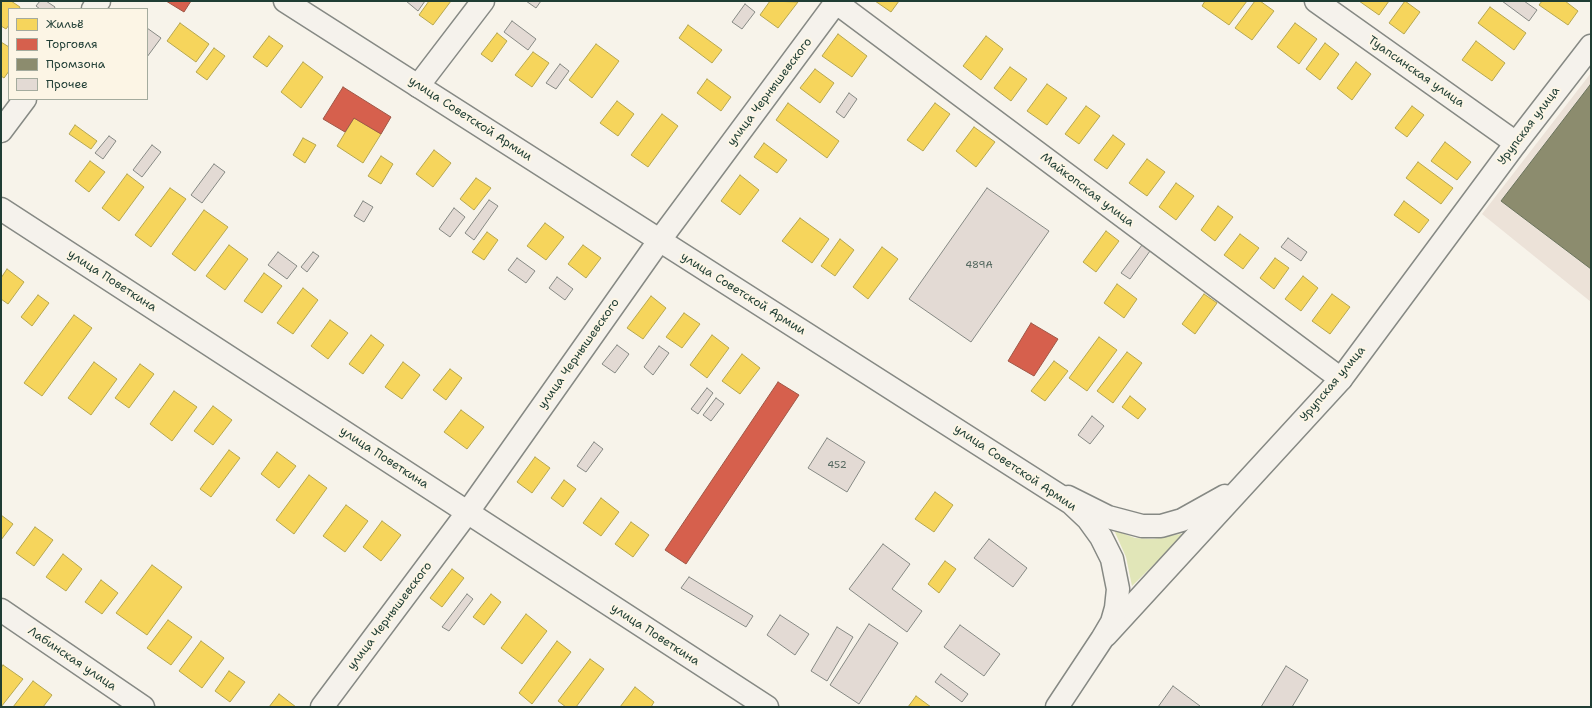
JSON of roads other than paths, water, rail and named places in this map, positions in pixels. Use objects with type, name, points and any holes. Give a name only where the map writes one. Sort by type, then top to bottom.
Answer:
[{"type":"street","name":"улица Советской Армии","points":[[285,1],[1071,503],[1088,519],[1101,537],[1112,559],[1118,589],[1116,608],[1112,622],[1102,639]]},
{"type":"street","points":[[418,86],[483,1]]},
{"type":"street","name":"Туапсинская улица","points":[[1316,1],[1516,143]]},
{"type":"street","name":"улица Чернышевского","points":[[322,707],[467,513],[659,241],[836,2]]},
{"type":"street","name":"Майкопская улица","points":[[836,2],[1341,379]]},
{"type":"street","name":"Урупская улица","points":[[1057,707],[1102,639],[1341,379],[1516,143],[1591,46]]},
{"type":"street","points":[[1,131],[24,100]]},
{"type":"street","name":"улица Поветкина","points":[[1,209],[767,707]]},
{"type":"street","points":[[1045,486],[1108,517],[1142,526],[1161,526],[1182,520],[1203,510],[1253,476]]},
{"type":"street","name":"Лабинская улица","points":[[1,610],[143,707]]}]
